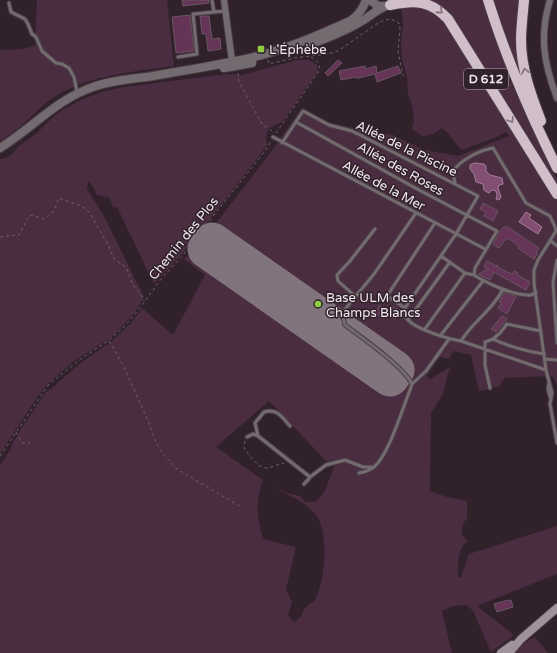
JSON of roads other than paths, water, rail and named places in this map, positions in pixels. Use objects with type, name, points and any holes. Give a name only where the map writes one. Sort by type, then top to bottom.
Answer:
[{"type":"highway","name":"D 612","points":[[488,0],[501,40],[523,95],[557,168]]},
{"type":"highway","name":"D 612","points":[[524,0],[521,34],[523,60],[532,95],[557,160]]},
{"type":"highway","name":"D 612","points":[[390,4],[410,1],[426,3],[441,12],[448,19],[557,194]]},
{"type":"main road","points":[[501,653],[521,639],[557,608]]},
{"type":"main road","points":[[509,653],[521,639]]},
{"type":"street","points":[[224,0],[235,64]]},
{"type":"street","points":[[154,76],[166,76],[235,64],[310,39],[356,17],[361,11],[366,0]]},
{"type":"street","points":[[370,0],[378,6],[390,4]]},
{"type":"street","points":[[550,0],[544,27],[543,43],[547,71],[557,98]]},
{"type":"street","points":[[0,148],[24,132],[54,107],[77,94],[106,83],[267,58],[339,33],[361,22],[375,11],[390,4]]},
{"type":"lane","points":[[212,0],[214,12]]},
{"type":"lane","points":[[9,3],[11,12],[25,19],[32,34],[36,37],[42,51],[56,63],[62,64],[72,72],[77,94]]},
{"type":"lane","points":[[178,57],[197,54],[193,14],[226,11]]},
{"type":"lane","name":"Allée de la Piscine","points":[[296,122],[303,111],[329,125],[364,136],[455,183],[478,196],[467,215]]},
{"type":"lane","points":[[282,143],[296,122]]},
{"type":"lane","name":"Allée des Roses","points":[[296,122],[497,231],[486,249]]},
{"type":"lane","name":"Allée de la Mer","points":[[273,137],[486,249]]},
{"type":"lane","points":[[455,183],[453,172],[459,163],[486,149],[493,148],[526,203],[550,216],[555,226],[556,231],[538,260],[534,270],[546,370],[549,383],[548,389],[551,397],[550,404],[557,444]]},
{"type":"lane","points":[[412,384],[408,377],[398,367],[345,325],[342,313],[374,274],[416,213]]},
{"type":"lane","points":[[467,215],[456,234],[405,308],[404,314],[408,320],[440,336],[460,341],[546,370]]},
{"type":"lane","points":[[405,308],[387,296],[435,223]]},
{"type":"lane","points":[[355,296],[338,281],[338,275],[375,229]]},
{"type":"lane","points":[[550,240],[557,246]]},
{"type":"lane","points":[[474,275],[475,268],[486,249]]},
{"type":"lane","points":[[441,256],[465,273],[474,275],[483,281],[503,289],[527,296],[536,292]]},
{"type":"lane","points":[[557,260],[553,282],[557,343]]},
{"type":"lane","points":[[408,320],[450,262]]},
{"type":"lane","points":[[425,329],[465,273]]},
{"type":"lane","points":[[440,336],[483,281]]},
{"type":"lane","points":[[460,341],[498,298],[503,289]]},
{"type":"lane","points":[[490,388],[485,364],[485,342],[493,339],[507,324],[542,331]]},
{"type":"lane","points":[[359,473],[374,467],[387,449],[412,384],[426,371],[449,339]]},
{"type":"lane","points":[[493,339],[504,345],[525,351],[544,354]]},
{"type":"lane","points":[[545,359],[557,360]]},
{"type":"lane","points":[[258,436],[255,423],[264,412],[270,410],[275,411],[290,426]]},
{"type":"lane","points":[[247,436],[253,434],[258,436],[310,476]]},
{"type":"lane","points":[[304,484],[310,476],[326,465],[345,460],[363,467],[374,467]]},
{"type":"place","name":"L'Éphèbe","points":[[261,49]]},
{"type":"place","name":"Base ULM des Champs Blancs","points":[[318,304]]}]
